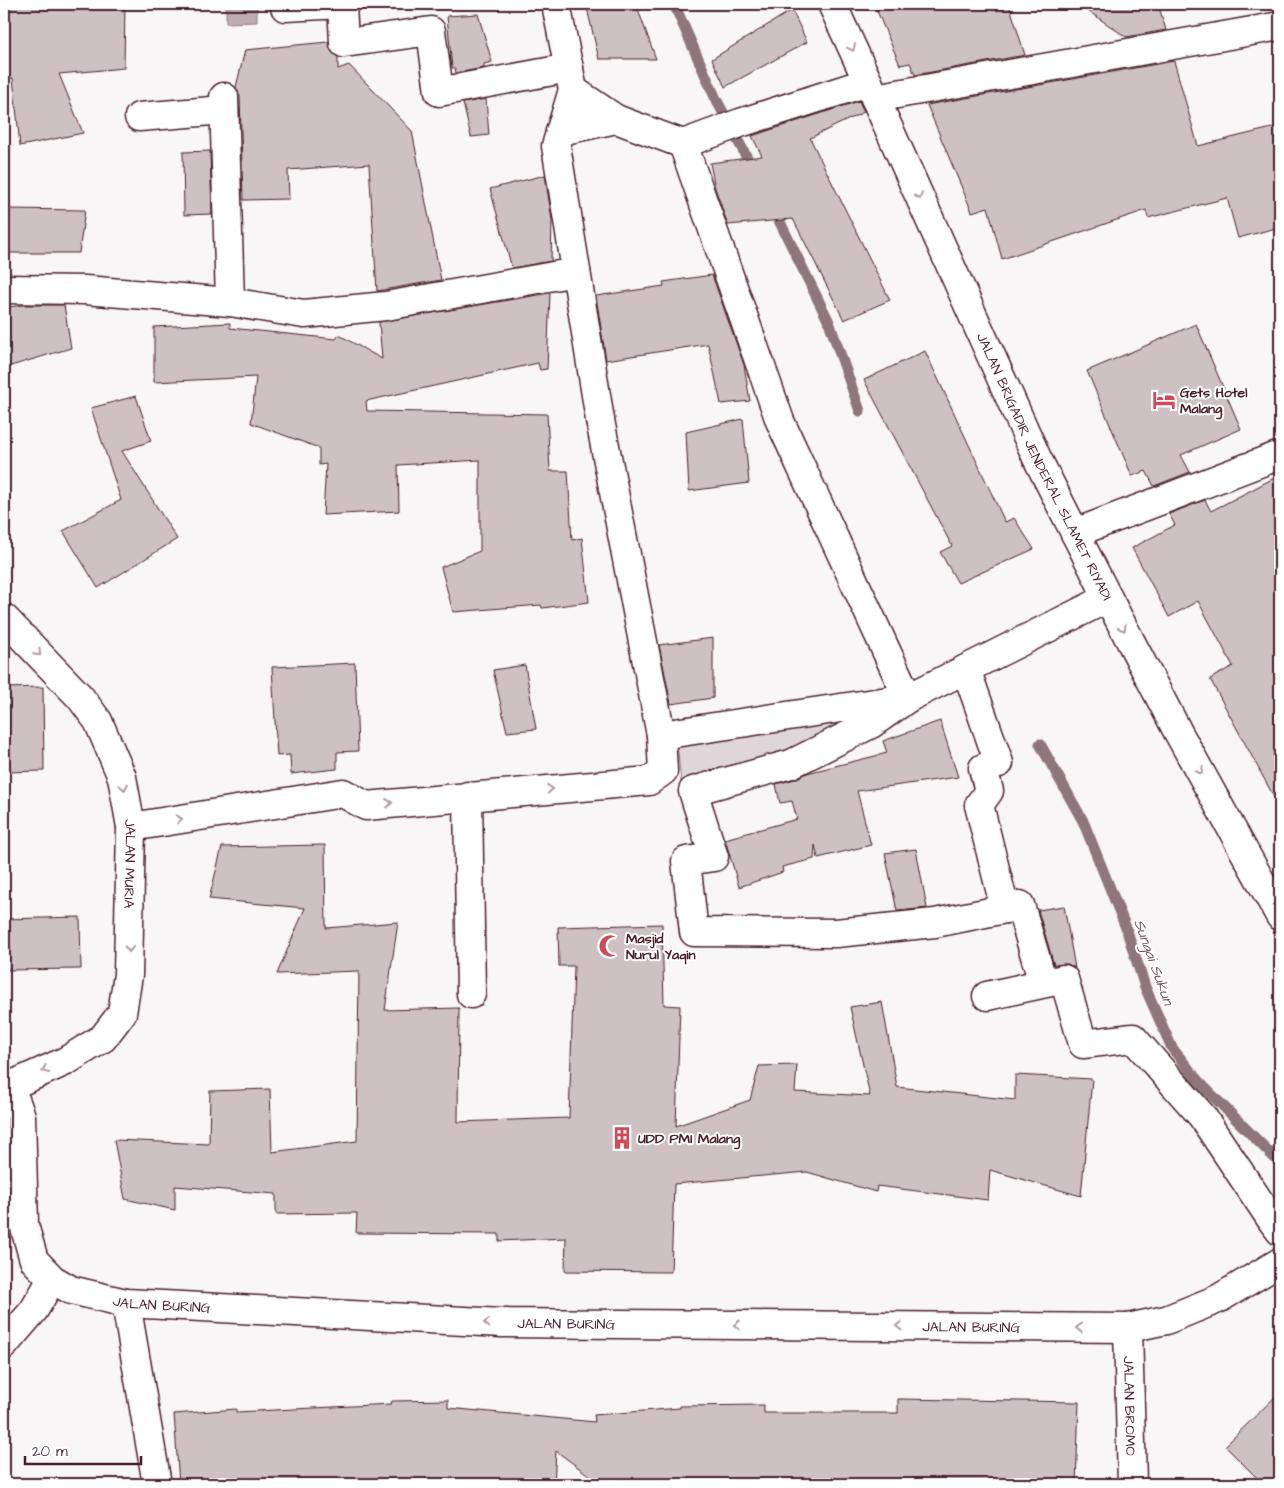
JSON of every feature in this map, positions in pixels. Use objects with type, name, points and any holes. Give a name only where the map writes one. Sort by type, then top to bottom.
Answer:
[{"type":"street","points":[[285,7],[342,4],[344,43],[431,30],[438,92],[571,79],[616,118],[683,144],[729,127],[872,90],[1280,26]]},
{"type":"street","points":[[131,827],[343,793],[366,806],[649,780],[662,770],[661,735],[600,420],[556,146],[571,79],[556,4]]},
{"type":"street","name":"JALAN BRIGADIR JENDERAL SLAMET RIYADI","points":[[832,4],[1037,458],[1178,732],[1280,916]]},
{"type":"street","points":[[139,117],[224,104],[230,302]]},
{"type":"street","points":[[560,131],[616,118]]},
{"type":"street","points":[[683,144],[780,421],[908,698]]},
{"type":"street","points":[[4,289],[85,290],[230,302],[304,314],[386,306],[576,272]]},
{"type":"street","points":[[1075,533],[1280,455]]},
{"type":"street","points":[[1043,983],[1020,905],[935,923],[836,933],[694,932],[686,861],[714,857],[693,791],[791,764],[871,724],[908,698],[1108,598]]},
{"type":"street","name":"JALAN MURIA","points":[[4,618],[80,697],[98,721],[122,778],[131,827],[128,975],[122,1013],[103,1038],[66,1061],[7,1084]]},
{"type":"street","points":[[966,669],[999,763],[983,768],[989,791],[979,805],[1005,909]]},
{"type":"street","points":[[661,735],[908,698]]},
{"type":"street","points":[[468,796],[471,994]]},
{"type":"street","points":[[987,996],[1064,979],[1083,1044],[1133,1038],[1202,1116],[1280,1231]]},
{"type":"street","name":"JALAN BURING","points":[[7,1084],[21,1116],[24,1225],[34,1260],[52,1279],[71,1290],[126,1302],[502,1323],[1128,1328],[1166,1320],[1218,1300],[1280,1262]]},
{"type":"street","points":[[4,1345],[34,1310],[52,1279]]},
{"type":"street","points":[[126,1302],[157,1484]]},
{"type":"street","name":"JALAN BROMO","points":[[1128,1328],[1132,1484]]},
{"type":"shaded area","points":[[226,4],[257,4],[257,22],[226,23]]},
{"type":"shaded area","points":[[865,708],[792,760],[681,784],[677,741]]},
{"type":"building","points":[[4,4],[125,4],[124,68],[59,74],[83,133],[20,146],[13,78],[4,78]]},
{"type":"building","points":[[586,4],[636,4],[656,59],[599,59]]},
{"type":"building","points":[[874,4],[1009,4],[1025,55],[915,75],[910,63],[900,65]]},
{"type":"building","points":[[1078,4],[1158,4],[1166,30],[1126,37]]},
{"type":"building","points":[[792,10],[807,42],[725,87],[712,59]]},
{"type":"building","points":[[478,14],[492,62],[484,64],[484,68],[456,73],[455,68],[452,68],[447,16]]},
{"type":"building","points":[[328,42],[331,51],[338,57],[338,69],[349,65],[412,131],[441,280],[377,291],[369,164],[288,170],[289,199],[243,200],[240,97],[236,87],[245,50]]},
{"type":"building","points":[[1174,61],[1198,146],[1280,126],[1280,227],[1238,238],[1227,198],[1148,218],[1146,210],[1002,259],[988,207],[972,212],[927,105]]},
{"type":"building","points":[[486,99],[489,135],[471,137],[463,103]]},
{"type":"building","points":[[859,101],[864,112],[810,138],[890,300],[844,320],[793,219],[728,225],[715,188],[710,163],[762,156],[752,136]]},
{"type":"building","points":[[210,151],[212,214],[184,215],[183,152]]},
{"type":"building","points":[[545,175],[552,220],[551,261],[512,268],[490,189]]},
{"type":"building","points":[[4,209],[85,210],[79,253],[4,253]]},
{"type":"building","points":[[712,275],[744,365],[750,401],[721,404],[708,344],[606,360],[596,296],[664,286],[663,282]]},
{"type":"building","points":[[550,293],[547,369],[540,370],[538,363],[366,401],[367,411],[547,414],[550,471],[568,471],[572,540],[582,538],[589,602],[542,608],[541,605],[453,612],[441,567],[480,551],[480,460],[398,465],[399,511],[323,515],[326,464],[319,465],[319,448],[251,423],[256,377],[154,382],[154,327],[230,323],[230,328],[336,339],[339,335],[382,359],[379,322]]},
{"type":"building","points":[[21,305],[64,305],[71,348],[4,368],[4,308]]},
{"type":"building","name":"Gets Hotel Malang","points":[[1196,324],[1241,429],[1181,455],[1190,472],[1154,486],[1146,471],[1132,476],[1087,371]]},
{"type":"building","points":[[925,351],[1005,522],[1014,518],[1034,549],[958,583],[940,552],[952,546],[864,380]]},
{"type":"building","points":[[136,396],[151,441],[122,451],[177,539],[98,588],[63,531],[121,500],[91,408]]},
{"type":"building","points":[[743,419],[749,483],[689,491],[686,432]]},
{"type":"building","points":[[1280,475],[1280,808],[1210,679],[1233,666],[1198,601],[1169,617],[1132,548],[1175,525],[1169,514],[1205,500],[1211,511]]},
{"type":"building","points":[[713,638],[713,698],[671,704],[659,645]]},
{"type":"building","points":[[355,663],[358,751],[337,752],[337,769],[291,774],[290,755],[277,756],[272,667]]},
{"type":"building","points":[[525,665],[536,729],[507,732],[493,670]]},
{"type":"building","points":[[43,687],[44,771],[4,772],[4,688]]},
{"type":"building","points":[[940,721],[958,777],[857,791],[871,845],[818,858],[815,845],[814,859],[782,867],[783,872],[739,887],[725,839],[797,819],[792,801],[780,803],[776,784],[795,779],[807,773],[887,753],[883,741]]},
{"type":"building","points":[[325,845],[326,928],[398,922],[385,1010],[459,1008],[458,1122],[569,1118],[574,966],[559,966],[558,927],[662,924],[664,1005],[680,1006],[676,1126],[750,1100],[759,1066],[797,1065],[795,1092],[870,1096],[850,1007],[882,1002],[897,1087],[1015,1100],[1015,1075],[1092,1079],[1081,1196],[990,1170],[988,1200],[877,1186],[876,1192],[807,1172],[674,1184],[671,1272],[565,1271],[566,1238],[499,1241],[499,1234],[356,1233],[357,1213],[276,1214],[276,1194],[175,1186],[175,1210],[125,1199],[114,1140],[209,1144],[210,1091],[270,1089],[272,1152],[357,1141],[359,971],[277,974],[305,908],[209,899],[222,847]]},
{"type":"building","points":[[916,849],[927,908],[897,911],[885,853]]},
{"type":"building","points":[[1064,906],[1075,968],[1068,964],[1054,965],[1038,910]]},
{"type":"building","points":[[80,917],[81,969],[4,970],[4,919]]},
{"type":"building","points":[[1280,1392],[1280,1484],[1263,1484],[1225,1446]]},
{"type":"building","points":[[898,1399],[1079,1402],[1076,1484],[601,1484],[556,1451],[554,1484],[179,1484],[174,1414],[236,1409],[236,1412],[391,1404],[392,1401],[448,1400],[448,1408],[595,1422],[594,1415],[680,1408],[680,1406],[764,1405],[764,1413],[898,1413]]},
{"type":"waterway","points":[[674,4],[716,99],[754,171]]},
{"type":"waterway","points":[[773,208],[829,322],[860,411]]},
{"type":"waterway","name":"Sungai Sukun","points":[[1040,744],[1083,821],[1126,928],[1145,987],[1172,1048],[1199,1082],[1280,1163]]},
{"type":"place","name":"Gets Hotel Malang","points":[[1164,400]]},
{"type":"place","name":"Masjid Nurul Yaqin","points":[[610,946]]},
{"type":"place","name":"UDD PMI Malang","points":[[622,1138]]}]
